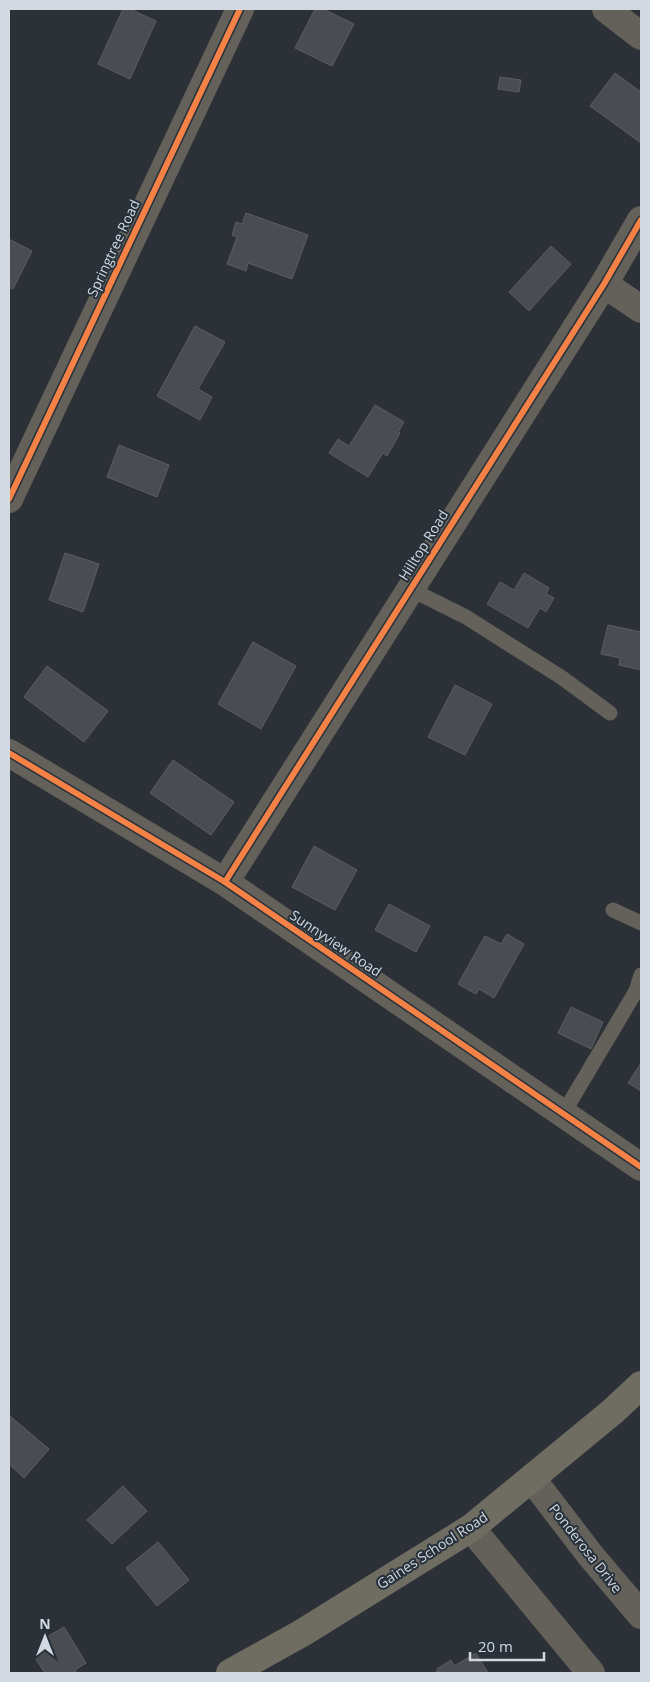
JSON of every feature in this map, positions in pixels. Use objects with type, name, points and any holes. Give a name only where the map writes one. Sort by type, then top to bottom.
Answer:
[{"type":"main road","name":"Gaines School Road","points":[[230,1673],[302,1633],[471,1528],[612,1412],[641,1385]]},
{"type":"street","name":"Springtree Road","points":[[9,499],[240,9]]},
{"type":"street","points":[[606,9],[641,36]]},
{"type":"street","name":"Hilltop Road","points":[[225,882],[604,284],[641,220]]},
{"type":"street","points":[[604,284],[641,309]]},
{"type":"street","name":"Sunnyview Road","points":[[9,753],[225,882],[641,1167]]},
{"type":"street","name":"Ponderosa Drive","points":[[532,1479],[591,1556],[641,1615]]},
{"type":"street","points":[[471,1528],[591,1673]]},
{"type":"lane","points":[[410,589],[466,617],[561,677],[610,713]]},
{"type":"lane","points":[[613,910],[641,923]]},
{"type":"lane","points":[[564,1114],[636,991],[641,976]]},
{"type":"building","points":[[123,9],[130,9],[156,21],[130,79],[98,64]]},
{"type":"building","points":[[315,9],[323,9],[354,24],[332,66],[295,48]]},
{"type":"building","points":[[615,73],[641,92],[641,143],[590,106]]},
{"type":"building","points":[[500,77],[521,80],[519,92],[498,89]]},
{"type":"building","points":[[246,213],[308,235],[292,279],[248,263],[246,271],[227,264],[237,237],[232,235],[236,222],[242,224]]},
{"type":"building","points":[[9,239],[32,251],[13,289],[9,287]]},
{"type":"building","points":[[551,246],[571,264],[529,311],[509,292]]},
{"type":"building","points":[[195,326],[225,342],[198,389],[212,397],[200,420],[157,396]]},
{"type":"building","points":[[375,405],[404,422],[387,456],[383,453],[368,477],[329,453],[338,439],[349,446]]},
{"type":"building","points":[[119,445],[169,465],[157,497],[107,477]]},
{"type":"building","points":[[65,553],[99,564],[83,612],[49,600]]},
{"type":"building","points":[[524,573],[549,588],[546,594],[554,598],[546,612],[540,608],[528,628],[487,604],[500,582],[514,590]]},
{"type":"building","points":[[608,625],[641,632],[641,670],[619,665],[620,658],[601,654]]},
{"type":"building","points":[[253,642],[296,666],[261,729],[218,704]]},
{"type":"building","points":[[47,666],[108,711],[84,742],[24,697]]},
{"type":"building","points":[[455,685],[492,704],[465,755],[428,737]]},
{"type":"building","points":[[173,760],[234,802],[211,835],[150,793]]},
{"type":"building","points":[[314,846],[357,870],[335,910],[292,887]]},
{"type":"building","points":[[389,904],[430,926],[416,952],[375,930]]},
{"type":"building","points":[[507,934],[524,944],[494,998],[479,989],[476,994],[458,984],[485,936],[501,944]]},
{"type":"building","points":[[571,1007],[603,1022],[591,1049],[558,1033]]},
{"type":"building","points":[[641,1063],[641,1091],[628,1083]]},
{"type":"building","points":[[10,1416],[49,1449],[24,1478],[9,1464]]},
{"type":"building","points":[[123,1486],[147,1511],[112,1544],[87,1520]]},
{"type":"building","points":[[158,1542],[189,1580],[157,1606],[126,1568]]},
{"type":"building","points":[[64,1627],[86,1663],[75,1670],[77,1673],[45,1673],[35,1658],[51,1648],[45,1638]]},
{"type":"building","points":[[476,1653],[488,1673],[434,1673],[451,1660],[454,1666]]},
{"type":"cycle path","points":[[9,499],[240,9]]},
{"type":"cycle path","points":[[225,882],[604,284],[641,220]]},
{"type":"cycle path","points":[[9,753],[225,882],[641,1167]]}]
